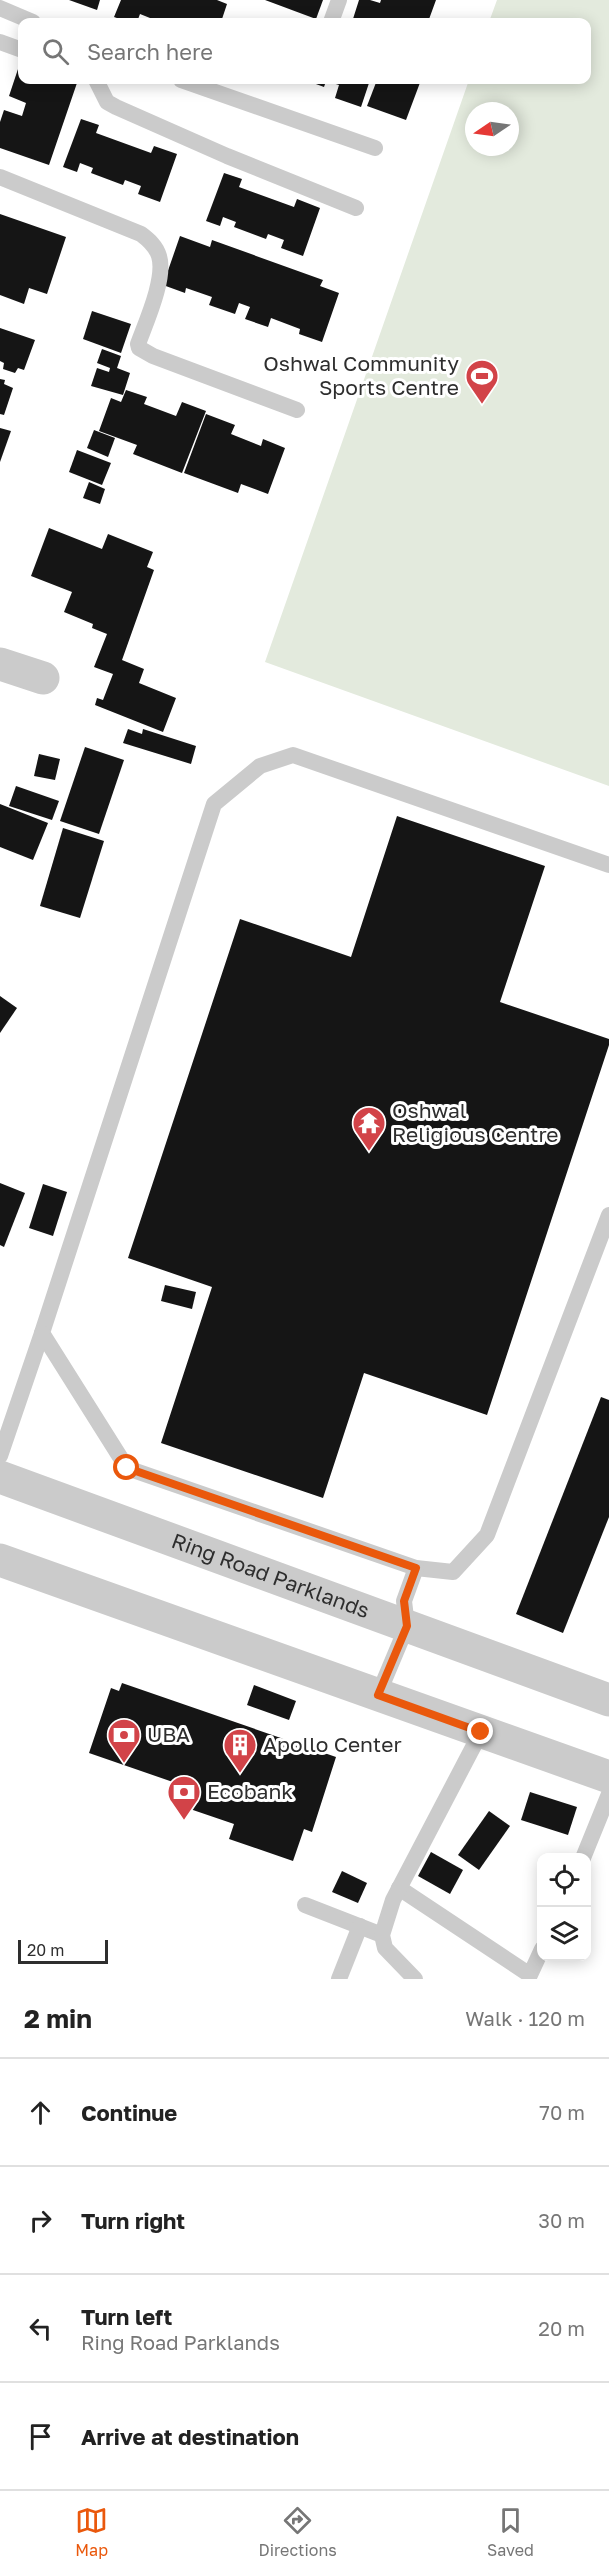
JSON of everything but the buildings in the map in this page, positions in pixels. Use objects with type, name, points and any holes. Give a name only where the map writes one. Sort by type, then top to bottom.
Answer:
[{"type":"street","points":[[0,664],[43,678]]},
{"type":"street","name":"Ring Road Parklands","points":[[0,1477],[609,1700]]},
{"type":"street","points":[[0,1560],[609,1777]]},
{"type":"lane","points":[[332,18],[339,0]]},
{"type":"lane","points":[[0,8],[24,18]]},
{"type":"lane","points":[[0,42],[18,49]]},
{"type":"lane","points":[[98,84],[107,102],[116,108],[356,208]]},
{"type":"lane","points":[[192,84],[375,148]]},
{"type":"lane","points":[[0,177],[141,234],[152,243],[159,257],[159,273],[151,311],[138,344],[139,348],[153,356],[297,410]]},
{"type":"lane","points":[[0,1456],[214,804],[260,766],[293,755],[609,864]]},
{"type":"lane","points":[[42,1333],[127,1468],[416,1568],[453,1572],[487,1535],[609,1215]]},
{"type":"lane","points":[[378,1695],[407,1626],[404,1601],[416,1568]]},
{"type":"lane","points":[[415,1979],[385,1948],[382,1935],[399,1888],[481,1732]]},
{"type":"lane","points":[[585,1853],[609,1794]]},
{"type":"lane","points":[[399,1888],[530,1976],[537,1961]]},
{"type":"lane","points":[[305,1905],[382,1935]]},
{"type":"lane","points":[[339,1979],[360,1926]]},
{"type":"shaded area","name":"Oshwal Community Sports Centre","points":[[497,0],[609,0],[609,786],[265,662],[468,84],[591,84],[591,18],[490,18]]},
{"type":"place","name":"Oshwal Community Sports Centre","points":[[482,405]]},
{"type":"place","name":"Oshwal Religious Centre","points":[[369,1152]]},
{"type":"place","name":"UBA","points":[[124,1764]]},
{"type":"place","name":"Apollo Center","points":[[240,1774]]},
{"type":"place","name":"Ecobank","points":[[184,1821]]},
{"type":"route","points":[[127,1468],[416,1568],[404,1601],[407,1626],[378,1695],[481,1732]]}]
